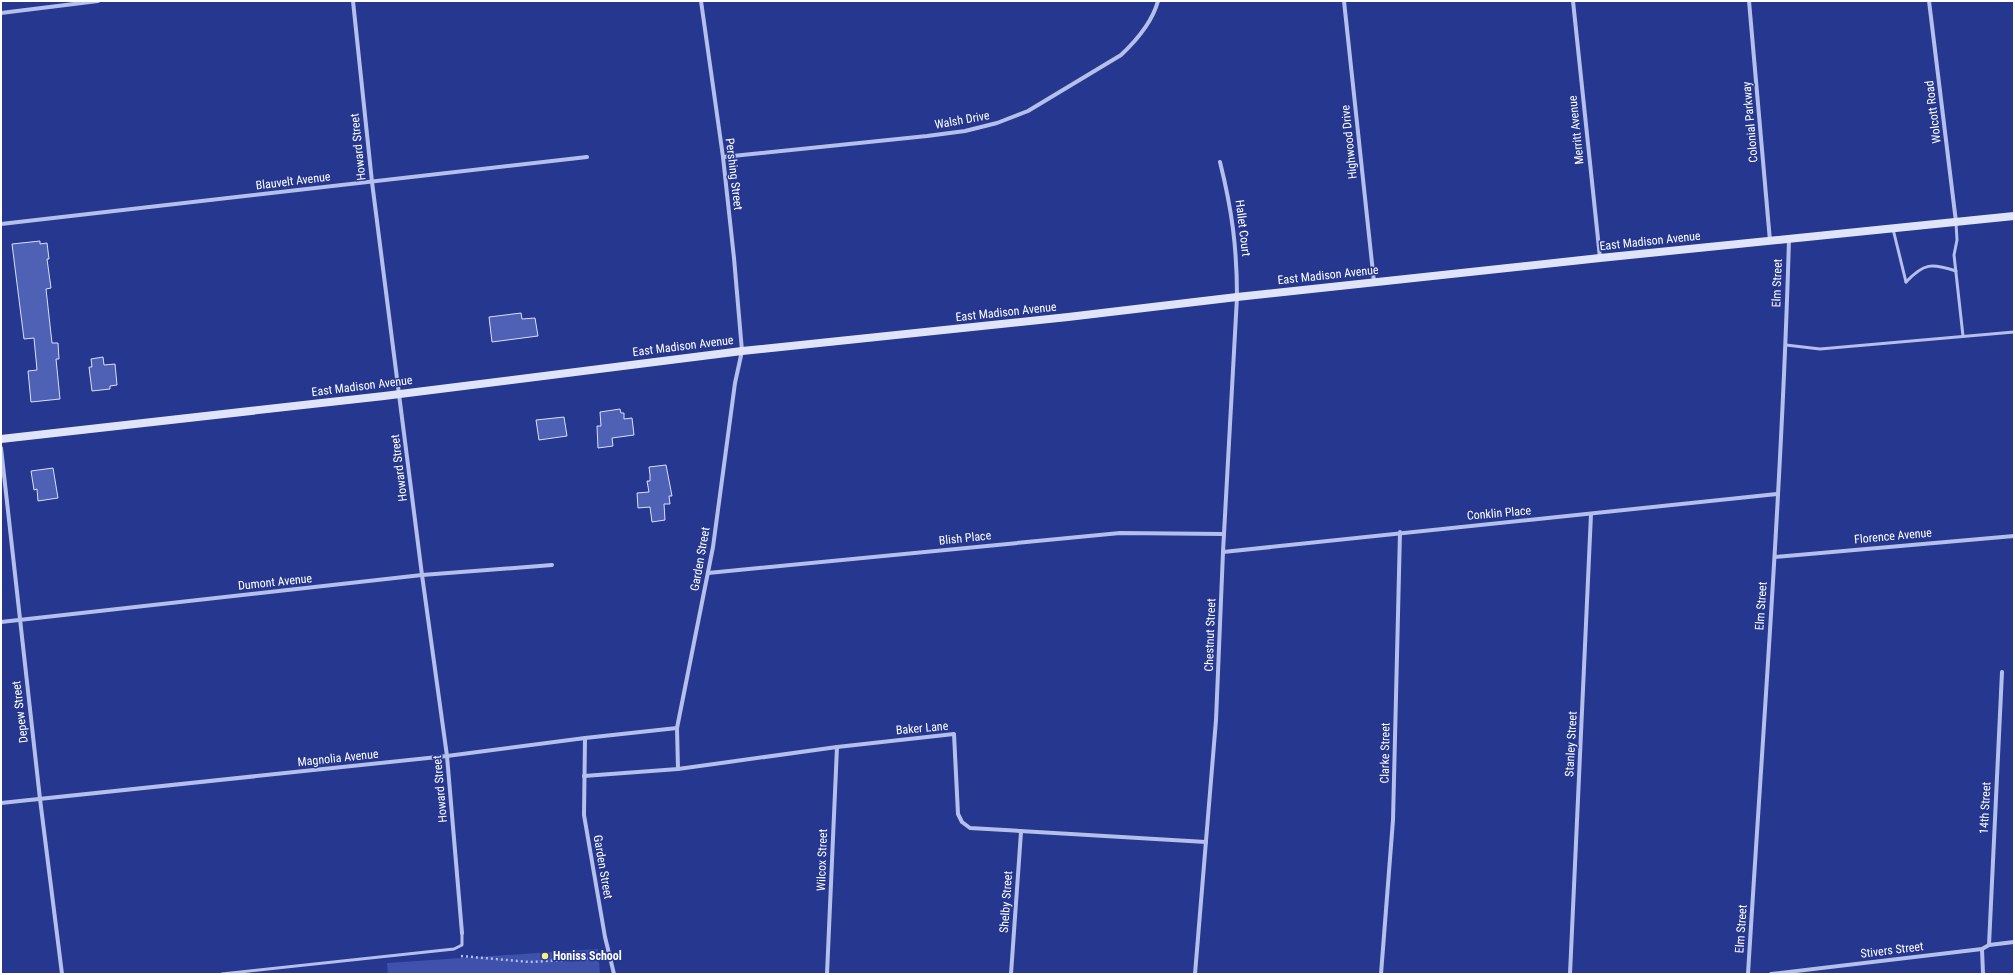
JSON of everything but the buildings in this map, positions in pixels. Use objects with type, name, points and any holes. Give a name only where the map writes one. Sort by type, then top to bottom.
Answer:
[{"type":"main road","name":"East Madison Avenue","points":[[1,440],[400,394],[742,351],[1068,318],[1237,297],[1600,258],[2014,216]]},
{"type":"street","points":[[1,12],[98,1]]},
{"type":"street","name":"Howard Street","points":[[353,1],[372,182],[422,576],[447,756],[462,933]]},
{"type":"street","name":"Pershing Street","points":[[701,1],[723,157],[742,351]]},
{"type":"street","name":"Walsh Drive","points":[[723,157],[927,136],[965,131],[997,123],[1028,111],[1121,54],[1133,44],[1145,29],[1155,13],[1158,1]]},
{"type":"street","name":"Highwood Drive","points":[[1344,1],[1374,282]]},
{"type":"street","name":"Merritt Avenue","points":[[1573,1],[1600,258]]},
{"type":"street","name":"Colonial Parkway","points":[[1749,1],[1770,241]]},
{"type":"street","name":"Wolcott Road","points":[[1929,1],[1956,222]]},
{"type":"street","name":"Blauvelt Avenue","points":[[1,224],[587,157]]},
{"type":"street","name":"Hallet Court","points":[[1220,162],[1231,204],[1237,256],[1237,297]]},
{"type":"street","name":"Elm Street","points":[[1748,974],[1775,557],[1777,494],[1786,346],[1789,239]]},
{"type":"street","name":"Chestnut Street","points":[[1195,974],[1216,720],[1223,552],[1237,297]]},
{"type":"street","name":"Garden Street","points":[[678,769],[677,728],[713,547],[735,383],[742,351]]},
{"type":"street","name":"Depew Street","points":[[1,448],[40,799],[62,974]]},
{"type":"street","name":"Conklin Place","points":[[1223,552],[1400,532],[1591,514],[1777,494]]},
{"type":"street","name":"Stanley Street","points":[[1570,974],[1591,514]]},
{"type":"street","name":"Clarke Street","points":[[1381,974],[1393,820],[1400,532]]},
{"type":"street","name":"Blish Place","points":[[708,573],[1120,533],[1224,534]]},
{"type":"street","name":"Florence Avenue","points":[[1775,557],[2014,536]]},
{"type":"street","name":"Dumont Avenue","points":[[1,622],[422,576],[552,565]]},
{"type":"street","name":"14th Street","points":[[1989,945],[2002,672]]},
{"type":"street","name":"Magnolia Avenue","points":[[1,804],[447,756],[677,728]]},
{"type":"street","name":"Baker Lane","points":[[584,776],[678,769],[837,747],[954,734],[958,814],[962,822],[970,828],[980,830],[1206,842]]},
{"type":"street","name":"Garden Street","points":[[585,738],[584,816],[614,974]]},
{"type":"street","name":"Wilcox Street","points":[[827,974],[837,747]]},
{"type":"street","name":"Shelby Street","points":[[1011,974],[1020,832]]},
{"type":"street","name":"Stivers Street","points":[[1771,974],[1982,949],[1989,945],[2014,942]]},
{"type":"street","points":[[1982,949],[1982,974]]},
{"type":"lane","points":[[1956,222],[1957,240],[1954,255],[1963,336]]},
{"type":"lane","points":[[1893,228],[1906,282],[1918,269],[1928,266],[1942,266],[1956,271]]},
{"type":"lane","points":[[1786,346],[1820,349],[2014,332]]},
{"type":"lane","points":[[222,974],[454,949],[462,945],[462,933]]},
{"type":"path","points":[[454,949],[458,956],[530,962],[610,957]]},
{"type":"shaded area","name":"Honiss School","points":[[598,949],[600,974],[388,974],[387,963]]},
{"type":"place","name":"Honiss School","points":[[545,956]]}]
